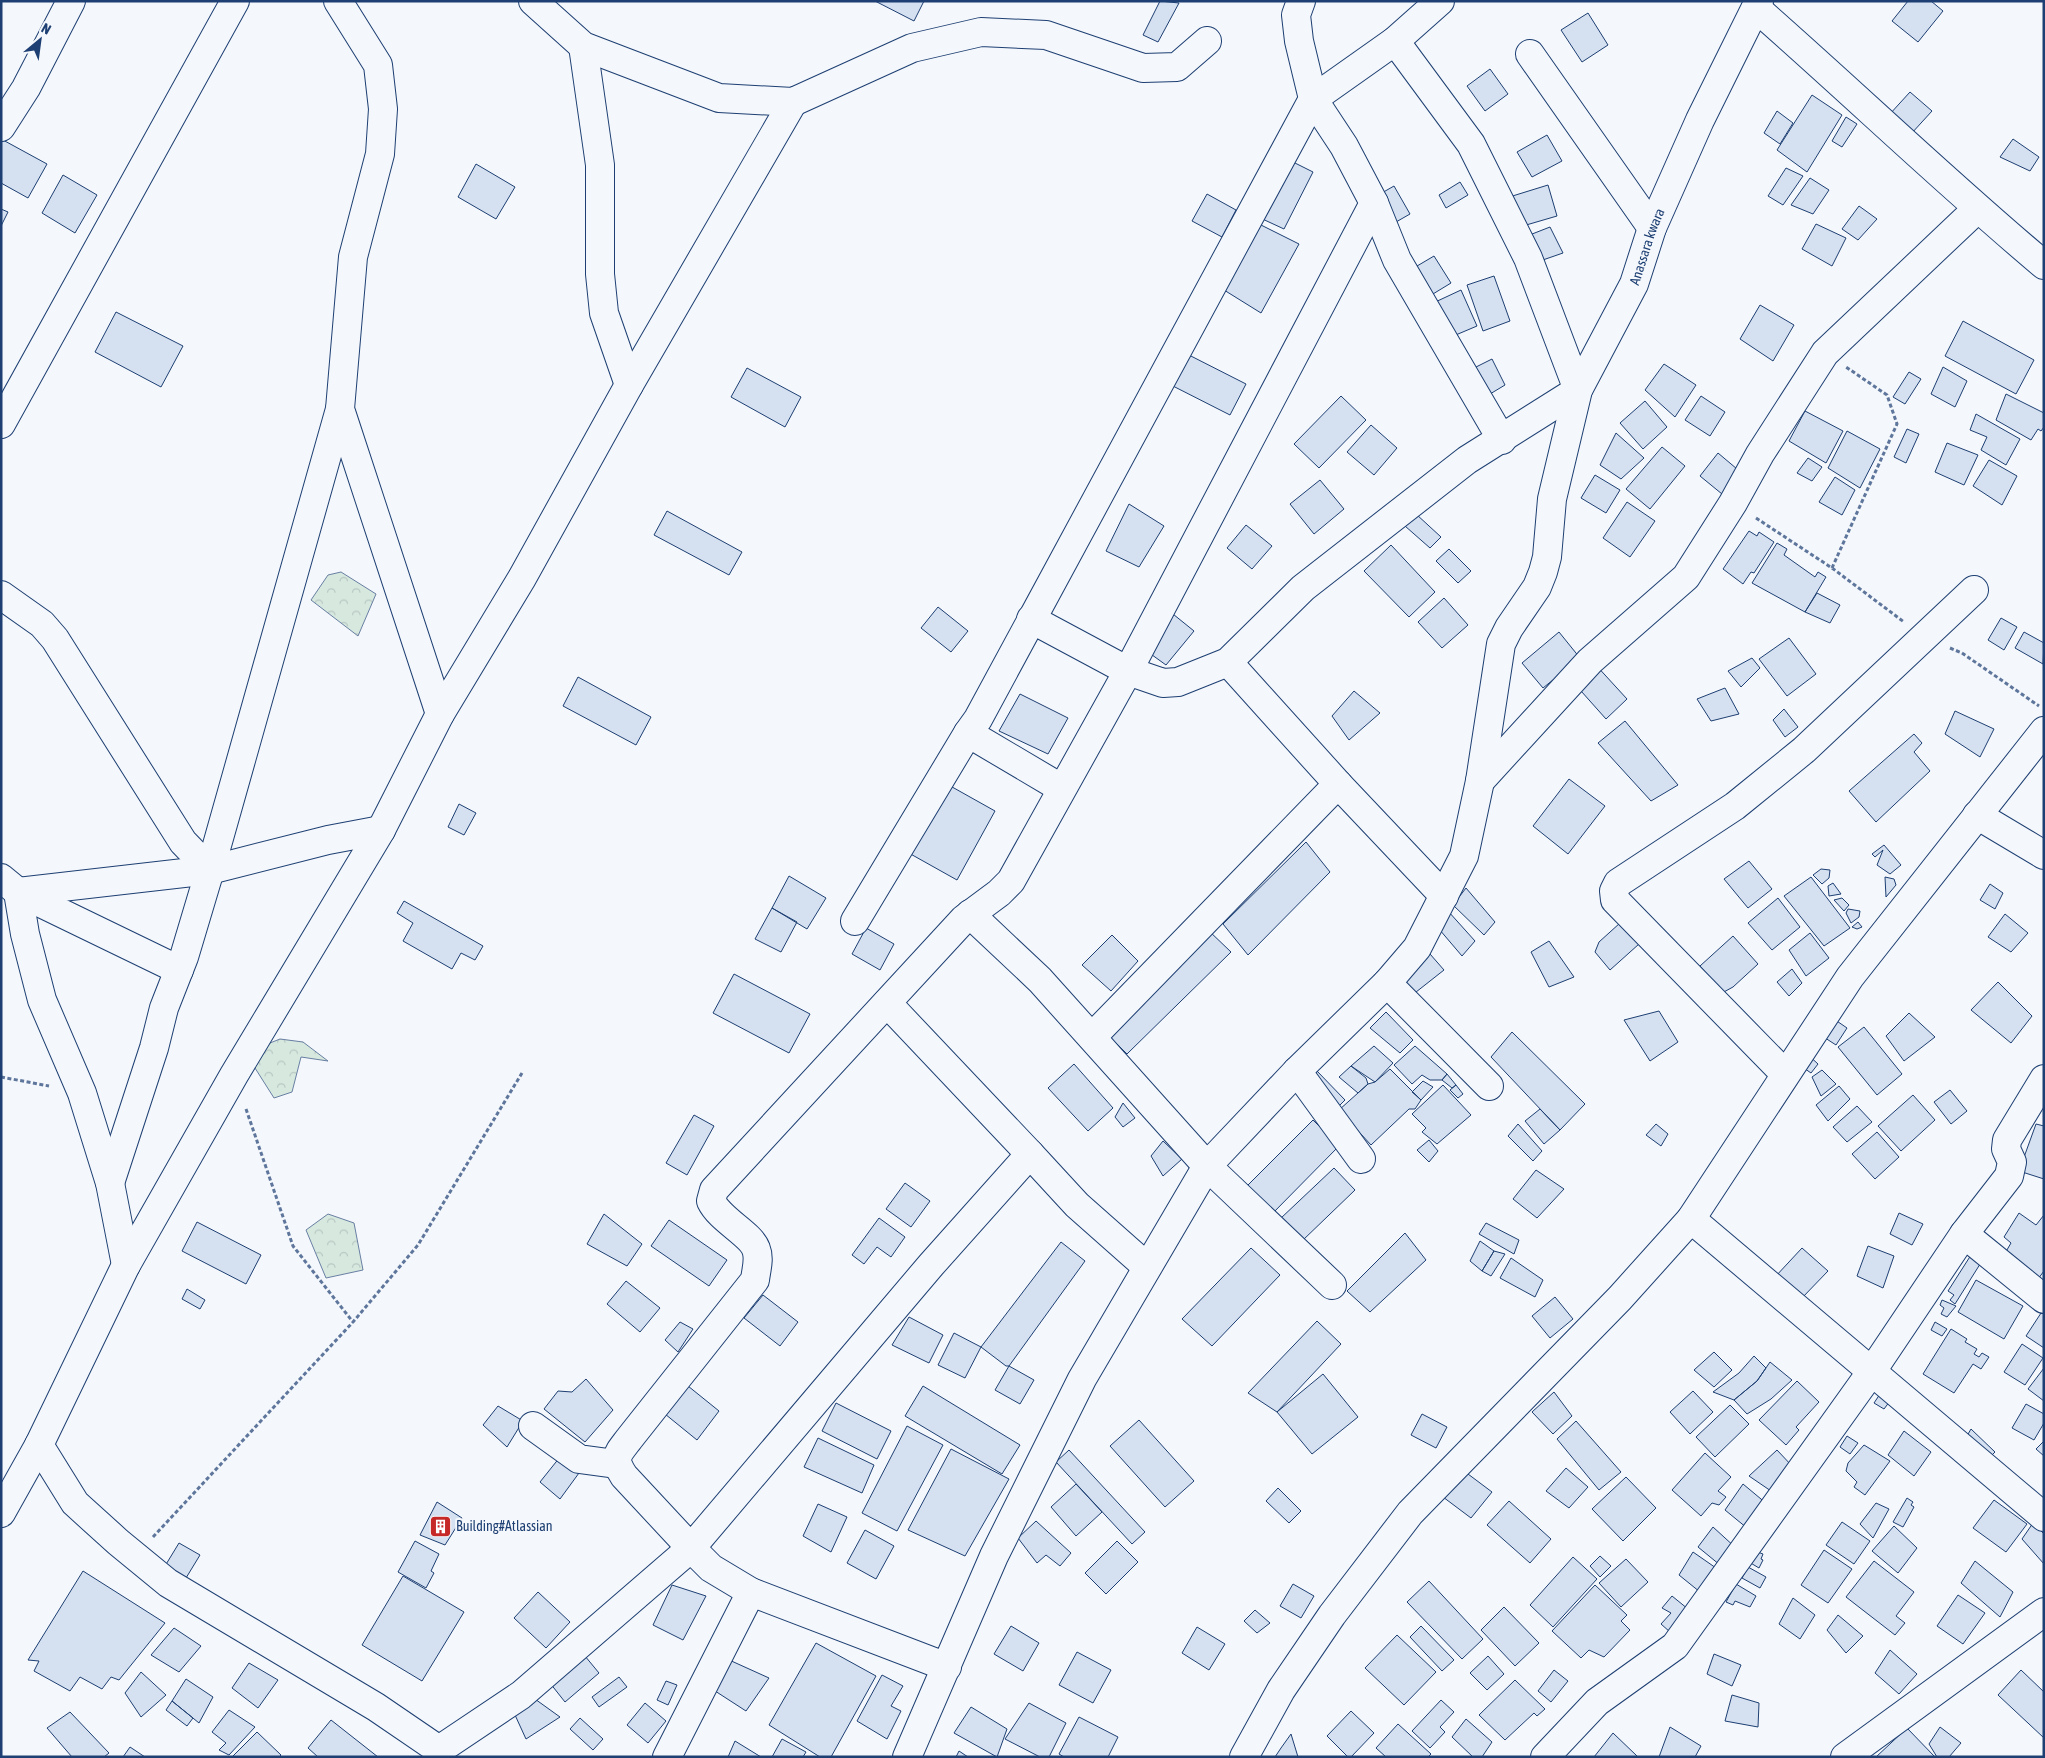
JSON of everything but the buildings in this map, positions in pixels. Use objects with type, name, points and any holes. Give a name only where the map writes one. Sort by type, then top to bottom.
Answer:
[{"type":"street","points":[[1,127],[26,88],[71,1]]},
{"type":"street","points":[[1,424],[235,1]]},
{"type":"street","points":[[110,1183],[154,1048],[164,1008],[179,970],[210,870],[340,409],[353,257],[380,154],[383,109],[378,65],[338,1]]},
{"type":"street","points":[[533,1],[583,46],[720,98],[793,102],[912,48],[981,32],[1046,35],[1143,68],[1177,67],[1207,41]]},
{"type":"street","points":[[1301,1],[1296,15],[1299,41],[1312,99],[1344,146],[1374,203],[1397,260],[1502,440]]},
{"type":"street","points":[[855,921],[968,733],[1312,99],[1394,41],[1440,1]]},
{"type":"street","points":[[1758,4],[1977,209],[2044,265]]},
{"type":"street","name":"Anassara kwara","points":[[907,1757],[994,1556],[1073,1396],[1208,1166],[1297,1071],[1387,983],[1417,948],[1464,856],[1480,781],[1501,644],[1509,628],[1537,587],[1543,572],[1547,557],[1552,499],[1578,390],[1634,284],[1652,228],[1700,120],[1758,4]]},
{"type":"street","points":[[1031,619],[1128,671],[1163,682],[1171,683],[1228,662],[1303,588],[1467,460],[1502,440],[1578,390],[1528,258],[1471,144],[1394,41]]},
{"type":"street","points":[[583,46],[600,165],[600,274],[604,313],[629,385]]},
{"type":"street","points":[[1530,54],[1652,228]]},
{"type":"street","points":[[1,1513],[39,1445],[126,1264],[234,1075],[382,830],[440,714],[522,578],[629,385],[793,102]]},
{"type":"street","points":[[947,1667],[751,1592],[711,1568],[624,1476],[616,1464],[617,1455],[755,1280],[758,1257],[754,1245],[715,1210],[711,1201],[714,1190],[970,914],[999,893],[1011,881],[1061,788],[1128,671],[1374,203]]},
{"type":"street","points":[[1480,781],[1590,661],[1686,577],[1734,504],[1760,454],[1825,353],[1977,209]]},
{"type":"street","points":[[340,409],[440,714]]},
{"type":"street","points":[[1785,1074],[1614,900],[1614,891],[1618,883],[1735,806],[1796,756],[1974,590]]},
{"type":"street","points":[[1,595],[42,624],[55,639],[184,842],[210,870]]},
{"type":"street","points":[[1228,662],[1338,784],[1444,896]]},
{"type":"street","points":[[1244,1757],[1281,1690],[1332,1616],[1410,1513],[1620,1298],[1691,1219],[1850,977],[2044,731]]},
{"type":"street","points":[[968,733],[1061,788]]},
{"type":"street","points":[[1092,1037],[1338,784]]},
{"type":"street","points":[[1976,815],[2044,855]]},
{"type":"street","points":[[10,885],[210,870],[328,840],[382,830]]},
{"type":"street","points":[[10,885],[179,970]]},
{"type":"street","points":[[10,885],[42,1000],[82,1093],[110,1183],[126,1264]]},
{"type":"street","points":[[970,914],[1040,980],[1208,1166],[1332,1285]]},
{"type":"street","points":[[1387,983],[1488,1086]]},
{"type":"street","points":[[887,1003],[1077,1205],[1147,1267]]},
{"type":"street","points":[[1297,1071],[1361,1159]]},
{"type":"street","points":[[1545,1757],[1597,1702],[1675,1646],[1872,1372],[1964,1234],[2009,1176],[2012,1162],[2006,1149],[2007,1140],[2044,1079]]},
{"type":"street","points":[[39,1445],[75,1503],[168,1583],[376,1707],[436,1754],[521,1694],[691,1548],[931,1265],[1030,1154]]},
{"type":"street","points":[[1691,1219],[2044,1517]]},
{"type":"street","points":[[1964,1234],[2044,1299]]},
{"type":"street","points":[[533,1426],[579,1459],[616,1464]]},
{"type":"street","points":[[666,1757],[751,1592]]},
{"type":"street","points":[[1845,1757],[2044,1612]]},
{"type":"path","points":[[1825,353],[1887,395],[1897,424],[1832,568]]},
{"type":"path","points":[[1734,504],[1832,568],[1924,637],[1962,653],[2044,709]]},
{"type":"path","points":[[135,1556],[353,1322],[418,1246],[522,1073]]},
{"type":"path","points":[[234,1075],[290,1240],[353,1322]]},
{"type":"path","points":[[1,1077],[82,1093]]},
{"type":"green space","points":[[341,572],[376,594],[358,636],[311,600],[328,575]]},
{"type":"green space","points":[[280,1039],[303,1042],[328,1061],[301,1057],[292,1092],[274,1098],[255,1068],[260,1047]]},
{"type":"green space","points":[[328,1214],[354,1223],[363,1270],[326,1278],[306,1230]]},
{"type":"place","name":"Building#Atlassian","points":[[440,1526]]}]
